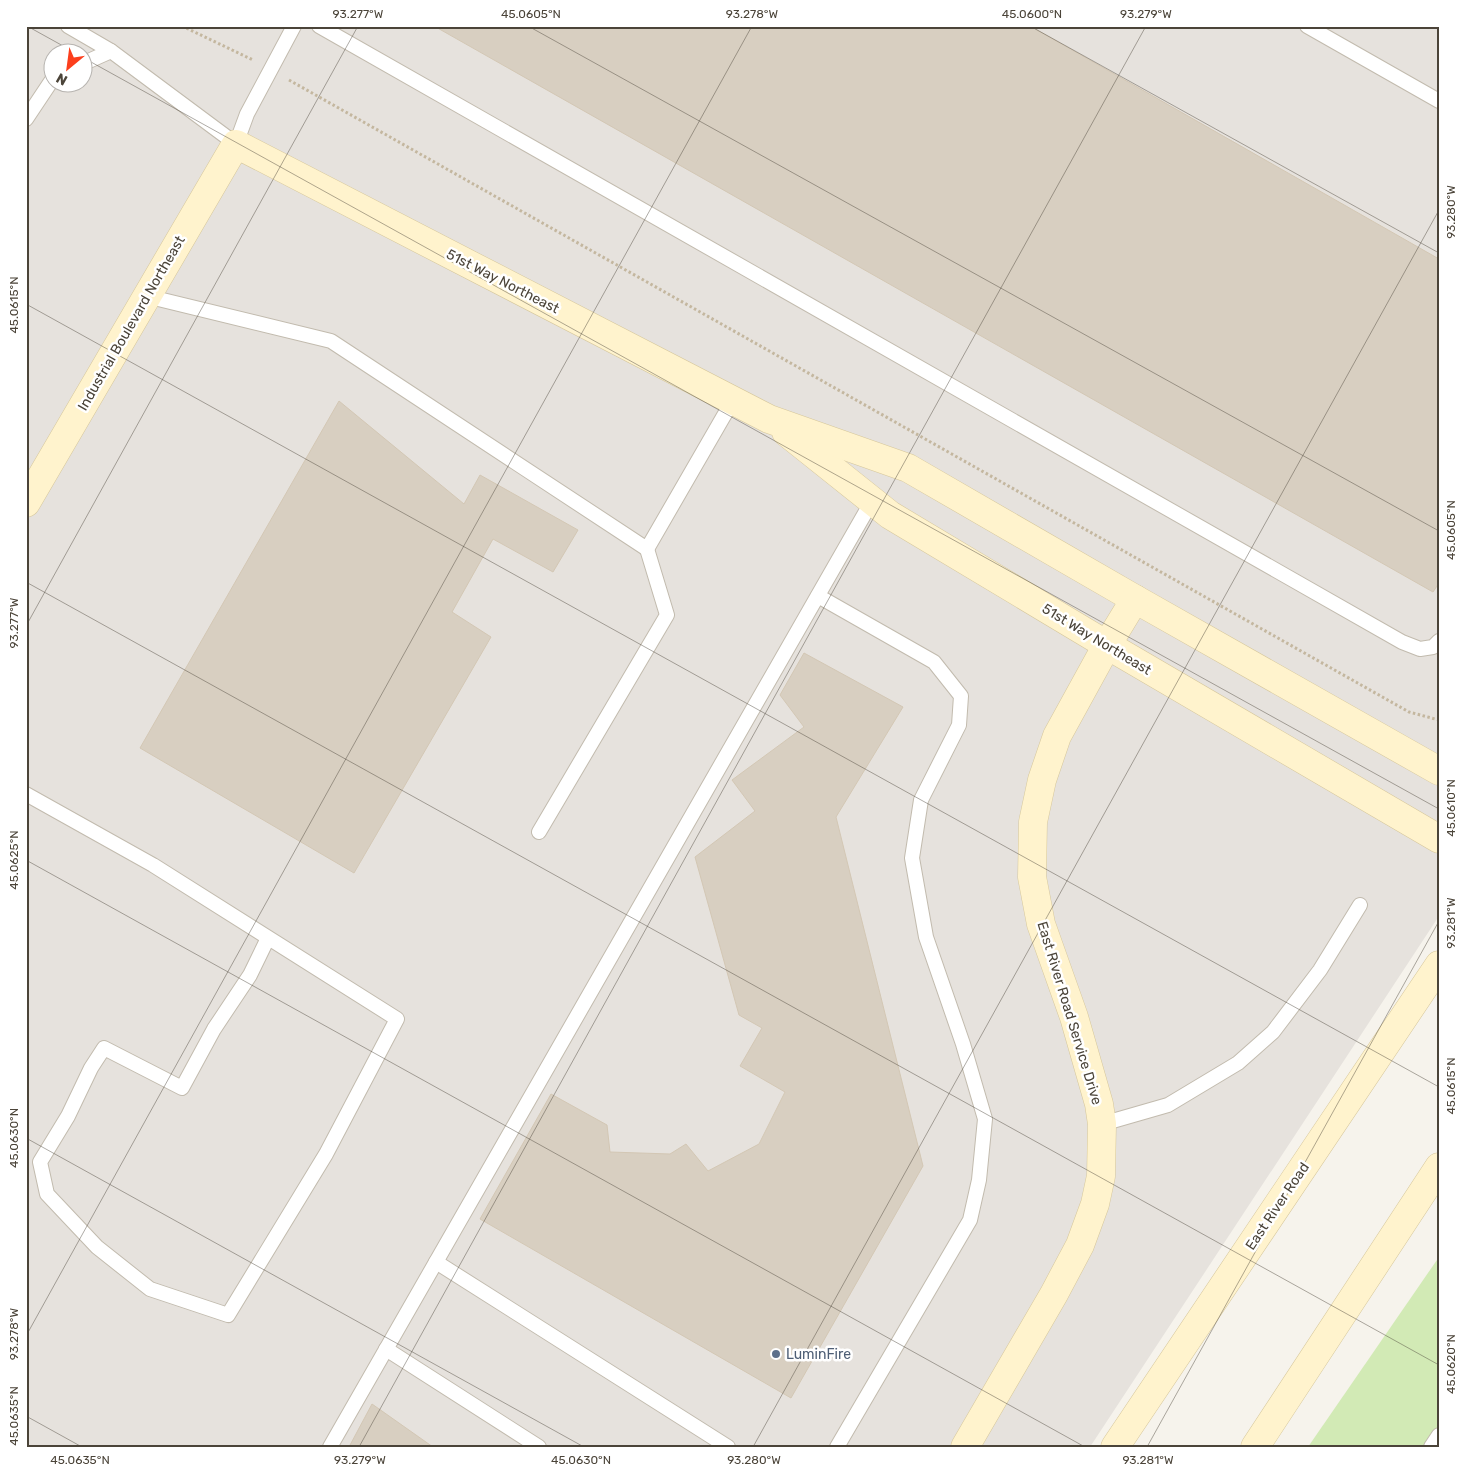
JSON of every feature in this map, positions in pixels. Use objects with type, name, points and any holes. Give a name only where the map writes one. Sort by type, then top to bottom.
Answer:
[{"type":"street","name":"Industrial Boulevard Northeast","points":[[26,502],[236,144]]},
{"type":"street","name":"51st Way Northeast","points":[[236,144],[769,419],[908,468],[1135,600],[1439,771]]},
{"type":"street","name":"51st Way Northeast","points":[[769,419],[890,515],[1107,645],[1439,839]]},
{"type":"street","name":"East River Road Service Drive","points":[[965,1447],[1054,1294],[1080,1245],[1095,1204],[1101,1176],[1102,1124],[1099,1104],[1074,1017],[1041,924],[1032,877],[1033,822],[1042,780],[1057,736],[1107,645],[1135,600]]},
{"type":"street","name":"East River Road","points":[[1115,1447],[1439,965]]},
{"type":"street","points":[[1255,1447],[1439,1166]]},
{"type":"lane","points":[[68,26],[111,50],[236,144],[247,114],[294,26]]},
{"type":"lane","points":[[319,26],[1402,642],[1420,649],[1433,647],[1439,640]]},
{"type":"lane","points":[[1307,26],[1439,101]]},
{"type":"lane","points":[[92,59],[111,50]]},
{"type":"lane","points":[[26,119],[44,92]]},
{"type":"lane","points":[[146,296],[331,341],[647,549],[667,615],[539,832]]},
{"type":"lane","points":[[647,549],[733,400]]},
{"type":"lane","points":[[330,1447],[872,501]]},
{"type":"lane","points":[[818,596],[934,662],[961,696],[959,725],[921,800],[912,858],[926,937],[985,1119],[979,1180],[970,1220],[837,1447]]},
{"type":"lane","points":[[26,794],[153,865],[396,1019],[326,1154],[228,1315],[150,1289],[97,1247],[47,1194],[40,1162],[68,1116],[91,1068],[104,1048],[182,1088],[214,1029],[250,975],[268,938]]},
{"type":"lane","points":[[1102,1124],[1168,1105],[1238,1064],[1273,1032],[1320,970],[1360,905]]},
{"type":"lane","points":[[436,1262],[728,1447]]},
{"type":"lane","points":[[386,1349],[538,1447]]},
{"type":"lane","points":[[1431,1447],[1439,1435]]},
{"type":"path","points":[[182,26],[252,59],[847,393],[1145,562],[1189,589],[1409,712],[1439,720]]},
{"type":"shaded area","points":[[26,26],[1439,26],[1439,916],[1090,1447],[26,1447]]},
{"type":"green space","points":[[1439,1257],[1439,1447],[1308,1447]]},
{"type":"building","points":[[434,26],[1030,26],[1439,259],[1439,583],[1433,592]]},
{"type":"building","points":[[339,401],[464,504],[480,475],[578,530],[553,572],[493,539],[452,612],[491,637],[354,873],[140,748]]},
{"type":"building","points":[[804,653],[903,707],[836,817],[923,1166],[791,1398],[480,1219],[551,1094],[607,1125],[610,1152],[670,1154],[686,1144],[708,1171],[759,1144],[785,1092],[740,1066],[762,1028],[739,1015],[695,857],[755,811],[732,780],[804,727],[780,695]]},
{"type":"building","points":[[372,1404],[433,1447],[349,1447]]},
{"type":"place","name":"LuminFire","points":[[776,1354]]}]
